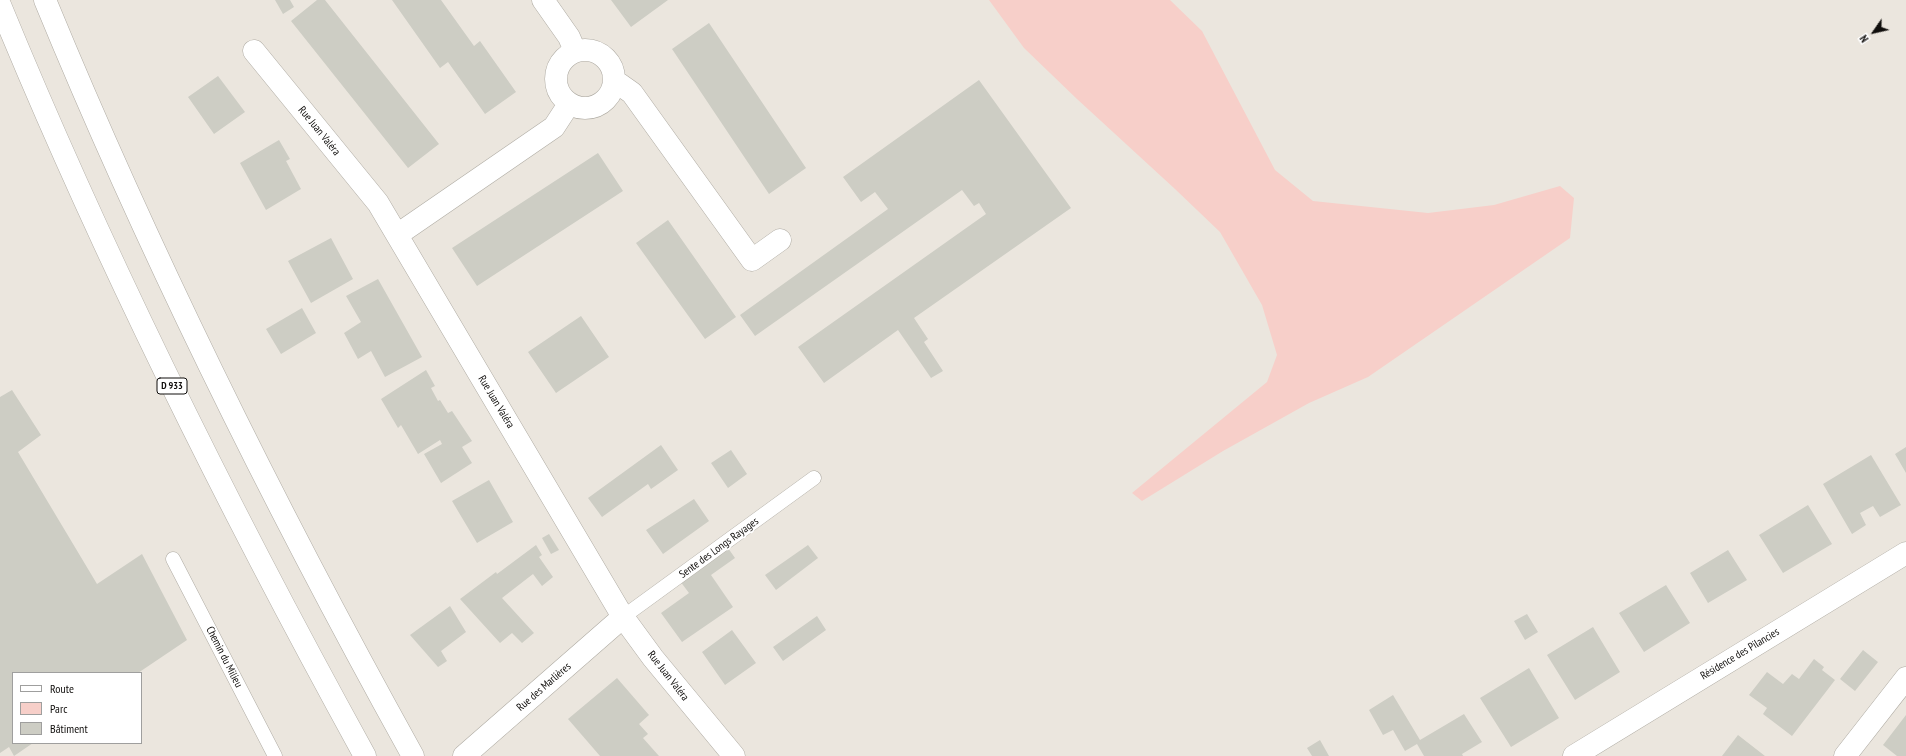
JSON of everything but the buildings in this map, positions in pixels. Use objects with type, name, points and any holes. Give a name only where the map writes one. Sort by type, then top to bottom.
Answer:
[{"type":"main road","points":[[45,0],[96,121],[201,349],[274,497],[413,756]]},
{"type":"main road","points":[[543,0],[569,37],[575,51]]},
{"type":"main road","name":"D 933","points":[[0,5],[60,148],[163,367],[236,516],[365,756]]},
{"type":"main road","points":[[585,49],[594,50],[610,62],[614,71],[615,81],[612,91],[607,99],[598,105],[584,108],[570,104],[558,90],[555,80],[556,71],[560,62],[567,55],[575,51],[585,49]]},
{"type":"main road","name":"Rue Juan Valéra","points":[[254,52],[378,203],[623,617],[658,664],[734,756]]},
{"type":"main road","points":[[615,81],[632,93],[752,260],[780,240]]},
{"type":"main road","points":[[397,235],[554,126],[570,104]]},
{"type":"main road","name":"Résidence des Pilancies","points":[[1574,756],[1906,553]]},
{"type":"main road","name":"Rue des Marlières","points":[[464,756],[623,617]]},
{"type":"main road","points":[[1845,756],[1906,678]]},
{"type":"lane","name":"Sente des Longs Rayages","points":[[623,617],[814,478]]},
{"type":"lane","name":"Chemin du Milieu","points":[[173,559],[275,756]]},
{"type":"green space","points":[[989,0],[1170,0],[1202,31],[1275,170],[1313,201],[1428,213],[1494,205],[1560,186],[1574,198],[1570,238],[1368,377],[1309,403],[1223,451],[1142,501],[1132,493],[1267,382],[1277,355],[1262,305],[1220,232],[1024,48]]}]
